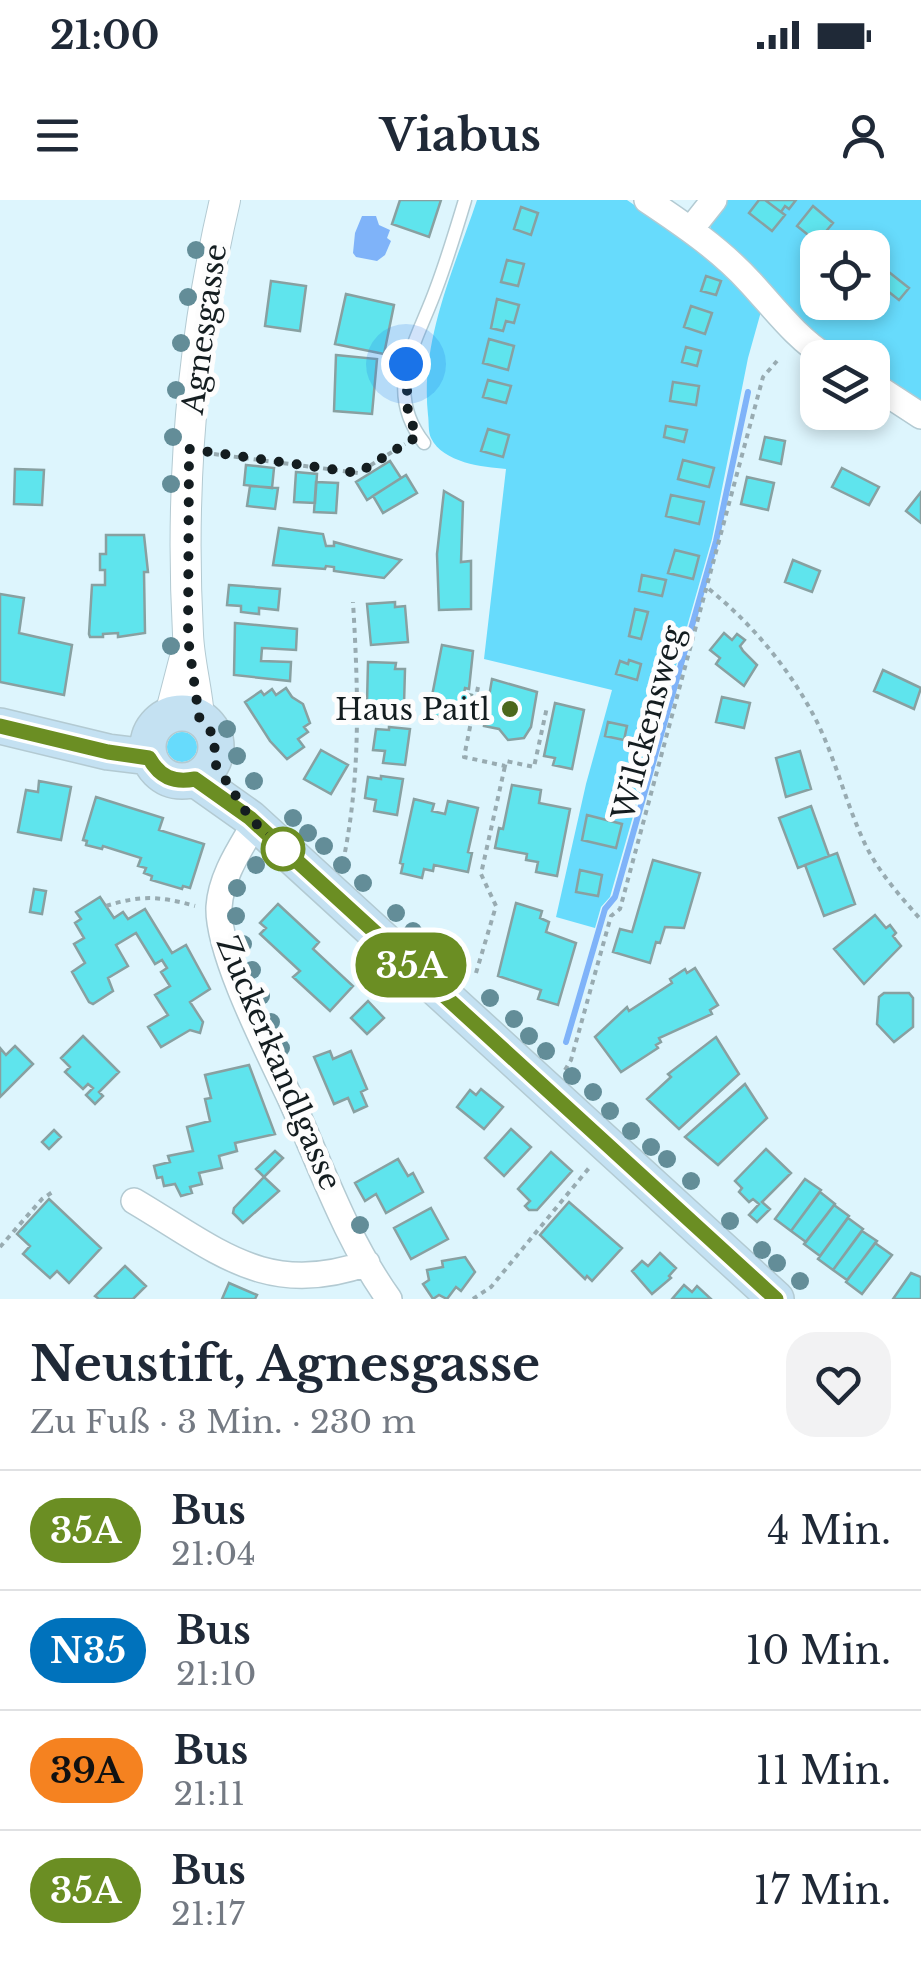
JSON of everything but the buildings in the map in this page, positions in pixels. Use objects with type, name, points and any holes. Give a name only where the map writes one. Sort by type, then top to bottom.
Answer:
[{"type":"main road","points":[[0,726],[78,745],[167,731],[215,737],[204,770],[181,782],[156,770],[167,731]]},
{"type":"main road","points":[[204,770],[252,820],[776,1299]]},
{"type":"street","name":"Agnesgasse","points":[[167,731],[188,638],[189,449],[199,334],[225,200]]},
{"type":"street","points":[[648,200],[690,229],[749,281],[782,321],[806,340]]},
{"type":"street","points":[[690,229],[714,200]]},
{"type":"street","points":[[890,396],[921,416]]},
{"type":"street","name":"Zuckerkandlgasse","points":[[252,820],[225,877],[219,907],[222,936],[254,1018],[367,1263],[388,1299]]},
{"type":"street","points":[[134,1201],[228,1257],[276,1276],[333,1275],[367,1263]]},
{"type":"lane","points":[[421,439],[408,416],[406,364],[435,293],[465,200]]},
{"type":"path","name":"Wilckensweg","points":[[550,1092],[571,1060],[611,916],[620,909],[763,377],[777,360]]},
{"type":"path","points":[[189,449],[358,473],[421,439]]},
{"type":"path","points":[[708,589],[746,619],[791,680],[827,744],[868,850],[921,920]]},
{"type":"path","points":[[345,852],[356,795],[359,744],[353,602]]},
{"type":"path","points":[[478,687],[464,758],[505,766]]},
{"type":"path","points":[[476,973],[496,906],[482,874],[506,761],[534,767],[547,707]]},
{"type":"path","points":[[106,906],[136,896],[219,907]]},
{"type":"path","points":[[473,1299],[491,1287],[571,1188]]},
{"type":"path","points":[[0,1247],[42,1199],[54,1191]]},
{"type":"shaded area","points":[[477,200],[627,200],[711,258],[762,308],[748,358],[712,539],[610,897],[601,907],[595,928],[556,917],[612,690],[484,659],[506,469],[454,458],[437,446],[429,433],[427,387],[434,333]]},
{"type":"shaded area","points":[[726,200],[921,200],[921,400],[890,381],[890,340],[821,340],[711,235],[710,221]]},
{"type":"shaded area","points":[[362,216],[376,216],[379,225],[390,230],[387,238],[391,241],[385,255],[377,261],[353,253]]},
{"type":"shaded area","points":[[182,732],[193,736],[197,747],[193,758],[182,762],[171,758],[167,747],[171,736]]},
{"type":"waterway","points":[[566,1042],[605,909],[615,897],[716,541],[748,392]]},
{"type":"bus line","name":"35A","points":[[0,726],[149,758],[167,778],[181,782],[195,779],[250,818],[776,1299]]},
{"type":"place","name":"Haus Paitl","points":[[510,709]]},
{"type":"route","points":[[283,849],[250,818],[214,762],[215,737],[199,717],[188,638],[189,449],[358,473],[418,436],[408,416],[406,364]]}]
